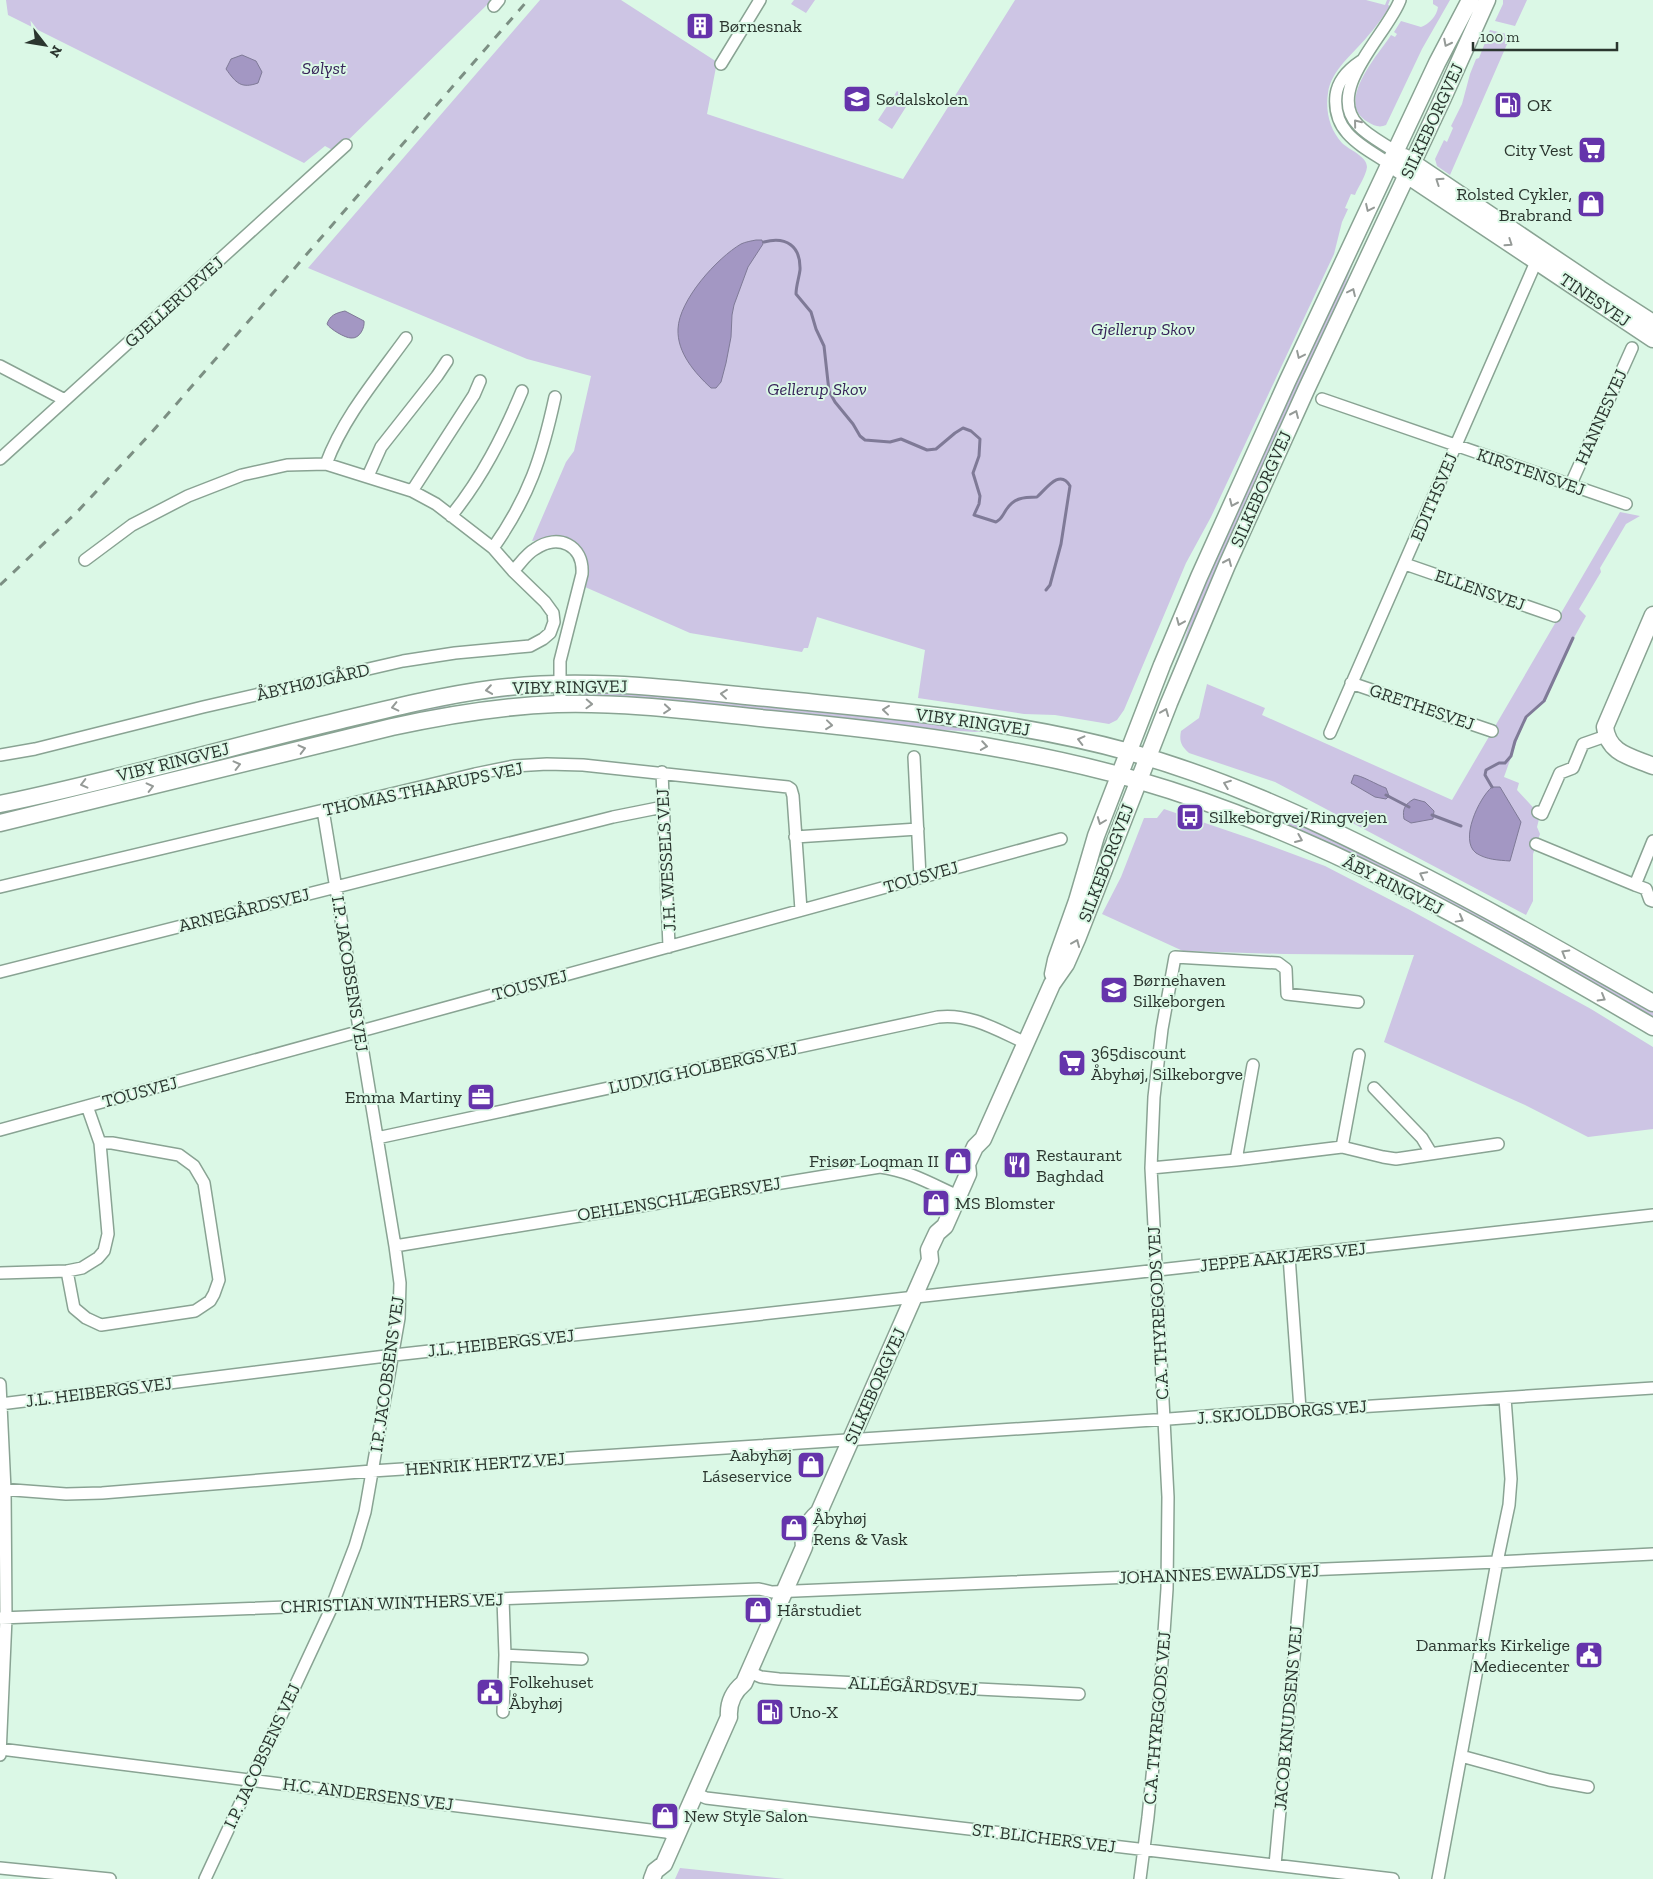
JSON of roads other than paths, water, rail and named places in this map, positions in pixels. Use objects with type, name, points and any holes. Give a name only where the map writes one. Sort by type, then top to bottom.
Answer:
[{"type":"main road","name":"SILKEBORGVEJ","points":[[1052,984],[1056,960],[1077,901],[1094,842],[1162,665],[1199,577],[1287,382],[1470,0]]},
{"type":"main road","name":"SILKEBORGVEJ","points":[[652,1879],[655,1872],[663,1872],[676,1836],[728,1717],[737,1711],[745,1694],[746,1677],[804,1547],[812,1541],[820,1523],[819,1512],[930,1260],[939,1254],[946,1237],[945,1226],[968,1174],[967,1164],[975,1147],[983,1139],[1052,984],[1066,964],[1077,939],[1147,757],[1227,565],[1487,0]]},
{"type":"main road","name":"TINESVEJ","points":[[1393,158],[1539,255],[1653,339]]},
{"type":"main road","name":"TINESVEJ","points":[[1539,255],[1600,289],[1653,323]]},
{"type":"main road","points":[[1653,616],[1605,727],[1606,736],[1611,746],[1619,752],[1653,766]]},
{"type":"main road","name":"VIBY RINGVEJ","points":[[0,804],[415,703],[490,689],[559,684],[669,688],[947,717],[1005,725],[1074,738],[1147,757]]},
{"type":"main road","name":"VIBY RINGVEJ","points":[[0,823],[419,721],[492,709],[560,704],[668,708],[905,734],[1004,749],[1119,775]]},
{"type":"main road","name":"ÅBY RINGVEJ","points":[[1147,757],[1225,783],[1331,829],[1494,913],[1653,1004]]},
{"type":"main road","name":"ÅBY RINGVEJ","points":[[1119,775],[1211,804],[1262,823],[1328,852],[1424,899],[1653,1027]]},
{"type":"street","points":[[720,64],[760,0]]},
{"type":"street","points":[[1393,158],[1357,142],[1345,131],[1336,117],[1336,99],[1339,84],[1351,67],[1362,60],[1385,28],[1400,0]]},
{"type":"street","name":"GJELLERUPVEJ","points":[[2,454],[65,400],[346,144]]},
{"type":"street","name":"EDITHSVEJ","points":[[1330,733],[1539,255]]},
{"type":"street","points":[[326,464],[334,441],[343,426],[406,338]]},
{"type":"street","name":"HANNESVEJ","points":[[1570,486],[1632,348]]},
{"type":"street","points":[[368,476],[381,447],[437,376],[446,361]]},
{"type":"street","points":[[0,366],[65,400]]},
{"type":"street","points":[[412,491],[474,396],[480,381]]},
{"type":"street","points":[[451,516],[484,471],[522,391]]},
{"type":"street","points":[[493,548],[510,523],[535,473],[546,438],[555,397]]},
{"type":"street","name":"KIRSTENSVEJ","points":[[1322,399],[1626,504]]},
{"type":"street","name":"ÅBYHØJGÅRD","points":[[0,755],[36,749],[203,707],[403,661],[455,653],[530,646],[550,633],[554,622],[553,613],[545,602],[513,572],[493,548],[436,504],[412,491],[326,464],[288,465],[242,475],[188,496],[132,525],[85,560]]},
{"type":"street","points":[[513,572],[533,550],[552,541],[572,547],[581,559],[582,574],[560,661],[560,704]]},
{"type":"street","name":"ELLENSVEJ","points":[[1405,564],[1555,616]]},
{"type":"street","name":"GRETHESVEJ","points":[[1352,683],[1492,731]]},
{"type":"street","points":[[1538,812],[1542,814],[1560,773],[1573,768],[1583,744],[1606,736]]},
{"type":"street","points":[[914,757],[920,877]]},
{"type":"street","name":"THOMAS THAARUPS VEJ","points":[[0,887],[475,774],[514,766],[547,764],[583,765],[788,787],[791,789],[793,796],[801,910]]},
{"type":"street","name":"J.H. WESSELS VEJ","points":[[662,772],[670,947]]},
{"type":"street","name":"ARNEGÅRDSVEJ","points":[[0,972],[647,809],[663,807]]},
{"type":"street","name":"I.P. JACOBSENS VEJ","points":[[205,1879],[332,1606],[355,1546],[365,1512],[399,1318],[400,1283],[395,1246],[323,810]]},
{"type":"street","points":[[795,837],[918,829]]},
{"type":"street","name":"TOUSVEJ","points":[[0,1130],[1061,839]]},
{"type":"street","points":[[1635,885],[1653,841]]},
{"type":"street","points":[[1536,844],[1646,889],[1650,900],[1653,901]]},
{"type":"street","name":"C.A. THYREGODS VEJ","points":[[1140,1879],[1159,1705],[1168,1576],[1168,1497],[1151,1168],[1154,1097],[1162,1029],[1175,957],[1278,963],[1286,969],[1288,994],[1358,1002]]},
{"type":"street","name":"LUDVIG HOLBERGS VEJ","points":[[376,1138],[938,1017],[955,1016],[972,1019],[1026,1043]]},
{"type":"street","points":[[1342,1147],[1359,1055]]},
{"type":"street","points":[[1236,1160],[1253,1064]]},
{"type":"street","points":[[1374,1088],[1422,1138],[1431,1153]]},
{"type":"street","points":[[0,1273],[67,1271],[82,1268],[90,1265],[98,1258],[107,1243],[108,1234],[100,1143],[87,1106]]},
{"type":"street","points":[[67,1271],[74,1308],[79,1314],[101,1325],[195,1311],[210,1301],[219,1280],[204,1183],[194,1166],[179,1156],[100,1143]]},
{"type":"street","points":[[1151,1168],[1342,1147],[1396,1158],[1498,1144]]},
{"type":"street","name":"OEHLENSCHLÆGERSVEJ","points":[[395,1246],[880,1167],[898,1169],[913,1174],[958,1196]]},
{"type":"street","name":"JEPPE AAKJÆRS VEJ","points":[[914,1297],[1653,1215]]},
{"type":"street","points":[[1289,1256],[1300,1409]]},
{"type":"street","name":"J.L. HEIBERGS VEJ","points":[[0,1404],[394,1355],[914,1297]]},
{"type":"street","points":[[0,1384],[3,1618],[0,1755]]},
{"type":"street","name":"J. SKJOLDBORGS VEJ","points":[[851,1439],[1653,1388]]},
{"type":"street","points":[[1438,1879],[1511,1492],[1505,1398]]},
{"type":"street","name":"HENRIK HERTZ VEJ","points":[[2,1490],[66,1494],[102,1493],[372,1472],[851,1439]]},
{"type":"street","name":"JOHANNES EWALDS VEJ","points":[[784,1592],[1653,1554]]},
{"type":"street","name":"JACOB KNUDSENS VEJ","points":[[1275,1865],[1302,1570]]},
{"type":"street","name":"CHRISTIAN WINTHERS VEJ","points":[[3,1618],[759,1588],[772,1592],[784,1592]]},
{"type":"street","points":[[502,1599],[505,1654],[503,1712]]},
{"type":"street","points":[[505,1654],[582,1659]]},
{"type":"street","name":"ALLÉGÅRDSVEJ","points":[[746,1677],[1079,1694]]},
{"type":"street","name":"H.C. ANDERSENS VEJ","points":[[0,1749],[666,1832],[676,1836]]},
{"type":"street","points":[[1461,1756],[1549,1780],[1588,1786]]},
{"type":"street","name":"ST. BLICHERS VEJ","points":[[695,1793],[706,1798],[1394,1879]]},
{"type":"street","points":[[0,1868],[110,1879]]},
{"type":"waterway","points":[[764,242],[779,240],[791,245],[795,249],[800,262],[796,294],[811,312],[824,346],[829,391],[835,402],[865,440],[890,442],[901,439],[927,450],[936,449],[963,428],[971,431],[980,439],[979,456],[973,473],[980,496],[974,515],[996,522],[1009,506],[1016,501],[1023,498],[1037,497],[1058,479],[1066,481],[1070,486],[1061,544],[1050,585],[1046,590]]},
{"type":"waterway","points":[[1492,787],[1485,775],[1486,770],[1499,763],[1505,763],[1511,756],[1515,741],[1526,717],[1544,701],[1573,638]]},
{"type":"waterway","points":[[1386,795],[1409,807]]},
{"type":"waterway","points":[[1432,815],[1461,826]]},
{"type":"railway","points":[[0,585],[78,511],[152,432],[528,0]]},
{"type":"place","name":"Børnesnak","points":[[700,26]]},
{"type":"place","name":"Sødalskolen","points":[[857,99]]},
{"type":"place","name":"OK","points":[[1508,105]]},
{"type":"place","name":"City Vest","points":[[1592,150]]},
{"type":"place","name":"Rolsted Cykler, Brabrand","points":[[1591,204]]},
{"type":"place","name":"Silkeborgvej/Ringvejen","points":[[1190,817]]},
{"type":"place","name":"Børnehaven Silkeborgen","points":[[1114,990]]},
{"type":"place","name":"365discount Åbyhøj, Silkeborgve","points":[[1072,1063]]},
{"type":"place","name":"Emma Martiny","points":[[481,1097]]},
{"type":"place","name":"Frisør Loqman II","points":[[958,1161]]},
{"type":"place","name":"Restaurant Baghdad","points":[[1017,1165]]},
{"type":"place","name":"MS Blomster","points":[[936,1203]]},
{"type":"place","name":"Aabyhøj Láseservice","points":[[811,1465]]},
{"type":"place","name":"Åbyhøj Rens & Vask","points":[[794,1528]]},
{"type":"place","name":"Hårstudiet","points":[[758,1610]]},
{"type":"place","name":"Danmarks Kirkelige Mediecenter","points":[[1589,1655]]},
{"type":"place","name":"Folkehuset Åbyhøj","points":[[490,1692]]},
{"type":"place","name":"Uno-X","points":[[770,1712]]},
{"type":"place","name":"New Style Salon","points":[[665,1816]]},
{"type":"park label","name":"Sølyst","points":[[324,68]]},
{"type":"park label","name":"Gjellerup Skov","points":[[1143,329]]},
{"type":"park label","name":"Gellerup Skov","points":[[817,389]]}]
